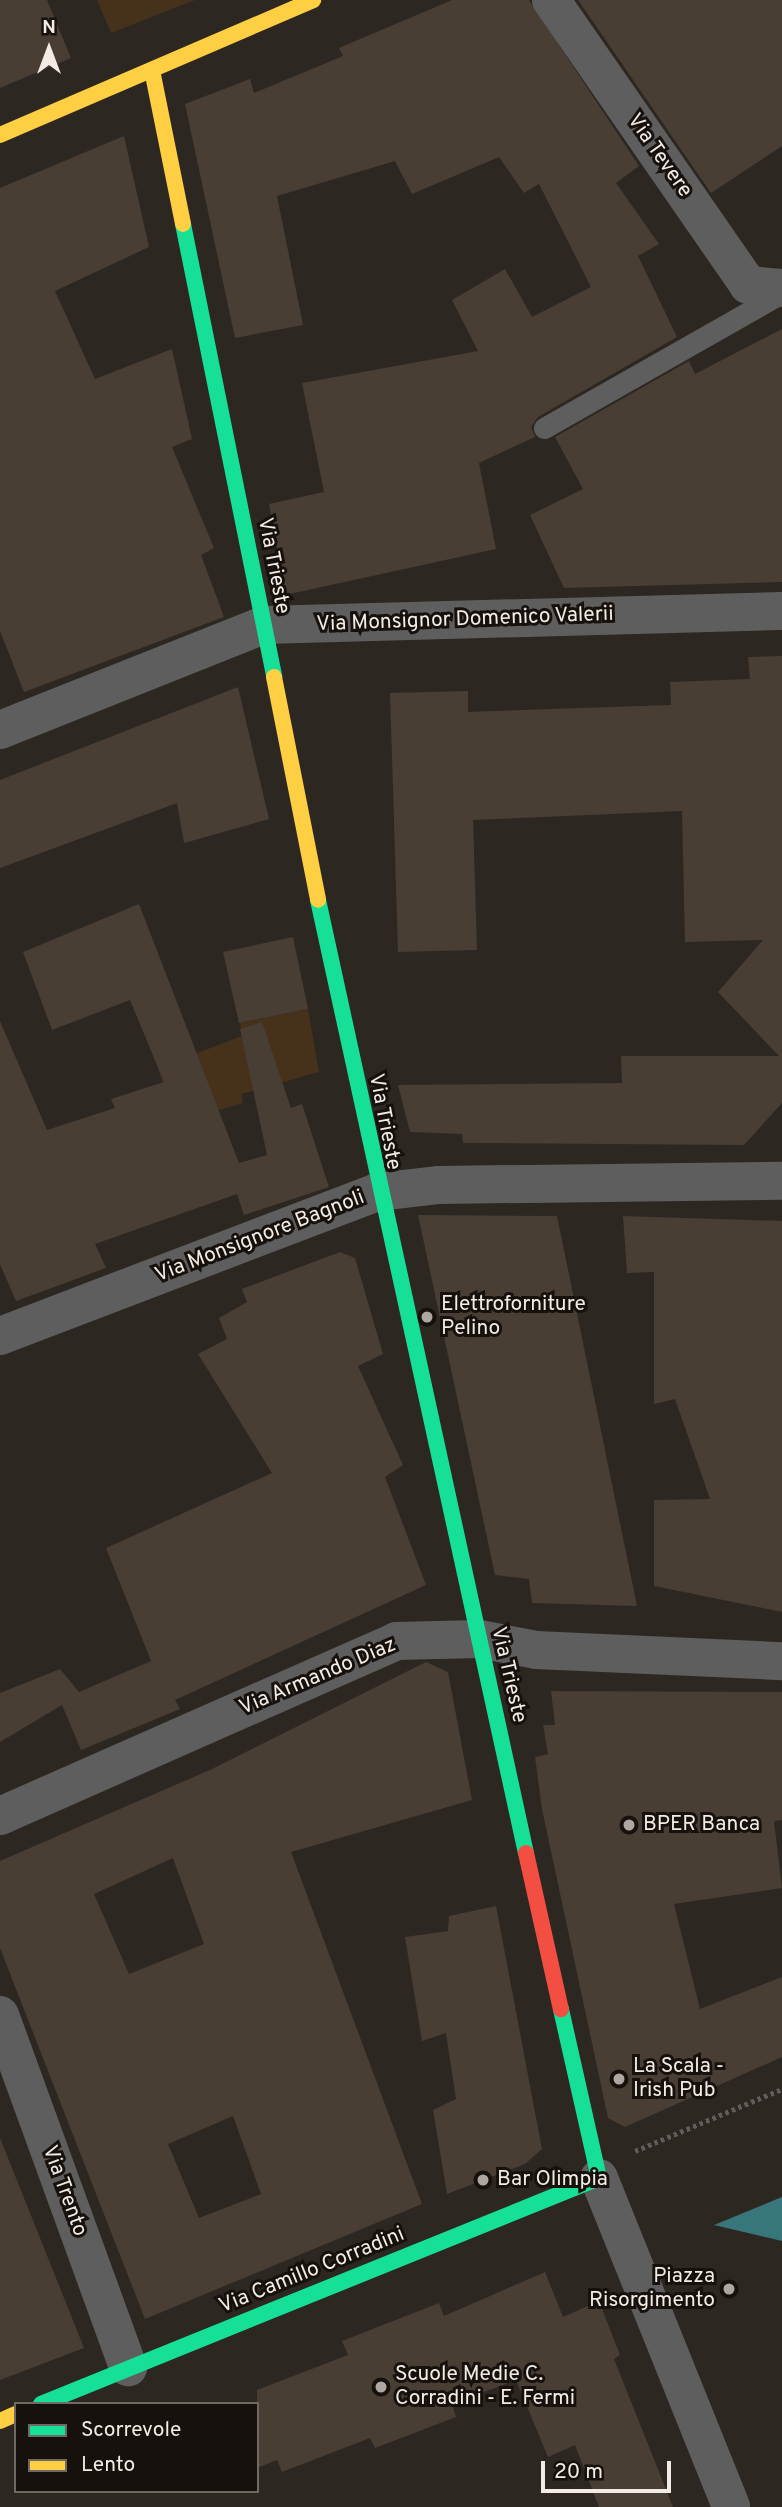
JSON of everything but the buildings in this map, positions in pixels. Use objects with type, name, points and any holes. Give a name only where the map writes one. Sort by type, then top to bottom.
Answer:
[{"type":"street","points":[[0,135],[313,0]]},
{"type":"street","name":"Via Tevere","points":[[551,0],[748,285],[782,288]]},
{"type":"street","name":"Via Trieste","points":[[152,70],[377,1192],[479,1639],[610,2168]]},
{"type":"street","name":"Via Monsignor Domenico Valerii","points":[[0,730],[264,625],[782,611]]},
{"type":"street","name":"Via Monsignore Bagnoli","points":[[0,1336],[377,1192],[438,1185],[782,1181]]},
{"type":"street","name":"Via Armando Diaz","points":[[0,1816],[396,1641],[479,1639],[536,1650],[782,1661]]},
{"type":"street","name":"Via Trento","points":[[0,2015],[128,2367]]},
{"type":"street","points":[[610,2168],[731,2507]]},
{"type":"street","name":"Via Camillo Corradini","points":[[46,2402],[610,2168]]},
{"type":"lane","points":[[544,428],[782,293]]},
{"type":"path","points":[[610,2168],[782,2089]]},
{"type":"shaded area","points":[[97,0],[195,0],[111,33]]},
{"type":"shaded area","points":[[308,1009],[319,1072],[241,1094],[243,1103],[175,1123],[158,1068],[242,1036],[240,1023]]},
{"type":"water","points":[[782,2197],[782,2241],[714,2225]]},
{"type":"traffic: fast","points":[[183,224],[274,677]]},
{"type":"traffic: fast","points":[[318,900],[526,1853]]},
{"type":"traffic: fast","points":[[46,2402],[599,2178],[561,2009]]},
{"type":"traffic: slow","points":[[0,135],[313,0]]},
{"type":"traffic: slow","points":[[152,70],[183,224]]},
{"type":"traffic: slow","points":[[274,677],[318,900]]},
{"type":"traffic: slow","points":[[0,2421],[14,2415]]},
{"type":"traffic: jam","points":[[526,1853],[561,2009]]},
{"type":"place","name":"Elettroforniture Pelino","points":[[427,1317]]},
{"type":"place","name":"BPER Banca","points":[[629,1825]]},
{"type":"place","name":"La Scala - Irish Pub","points":[[619,2079]]},
{"type":"place","name":"Bar Olimpia","points":[[483,2180]]},
{"type":"place","name":"Piazza Risorgimento","points":[[729,2289]]},
{"type":"place","name":"Scuole Medie C. Corradini - E. Fermi","points":[[381,2387]]}]
